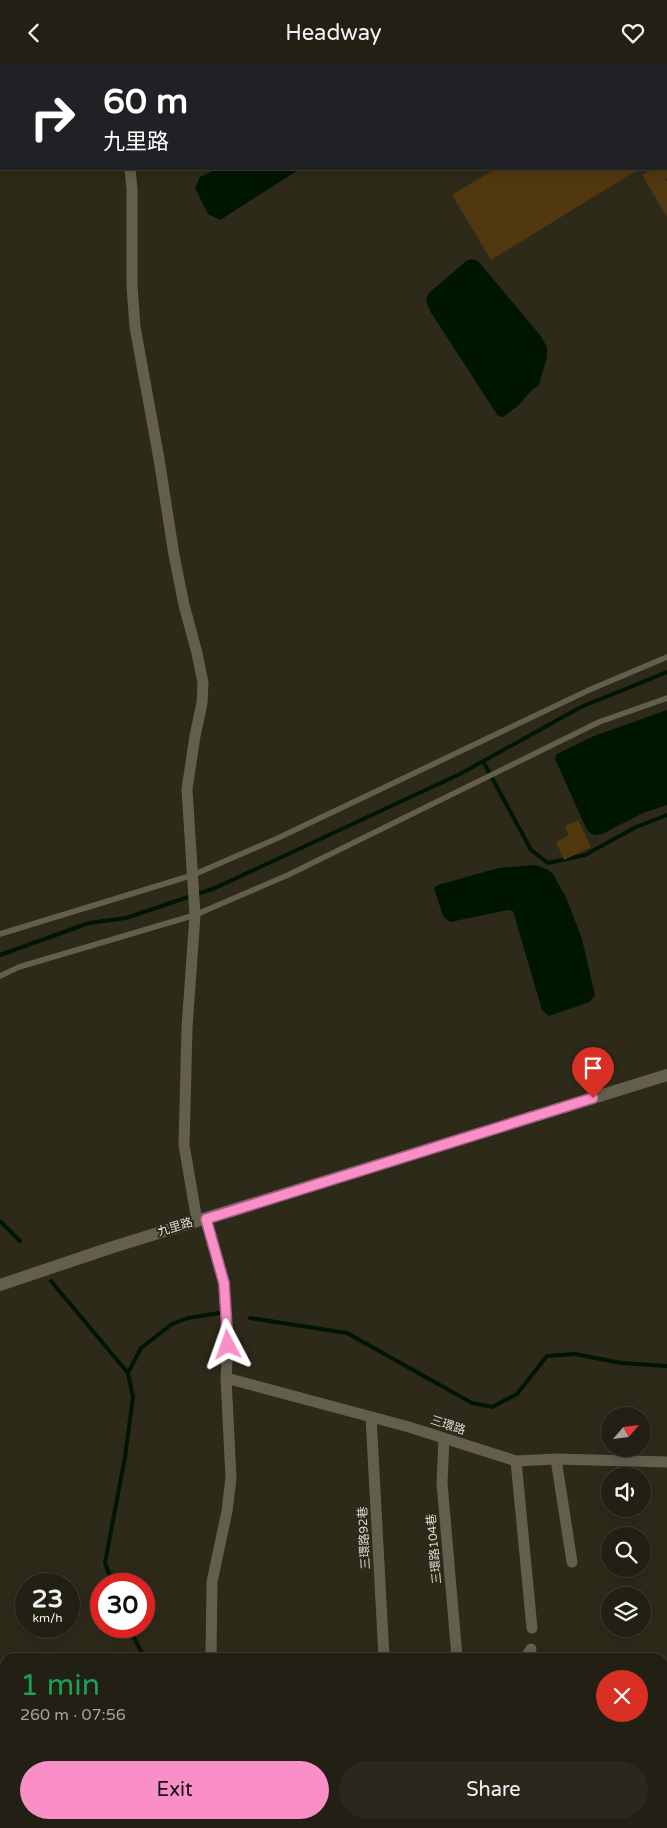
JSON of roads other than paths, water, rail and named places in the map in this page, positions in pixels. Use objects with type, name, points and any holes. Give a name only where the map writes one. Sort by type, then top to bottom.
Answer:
[{"type":"street","points":[[130,170],[135,327],[174,555],[184,605],[198,653],[203,683],[202,703],[194,736],[187,789],[195,915],[186,1028],[184,1145],[201,1220],[224,1283],[228,1345],[226,1378],[231,1478],[227,1511],[212,1581],[211,1653]]},
{"type":"street","name":"九里路","points":[[0,1285],[113,1247],[667,1075]]},
{"type":"street","name":"三環路","points":[[226,1378],[371,1417],[516,1461],[556,1459],[667,1462]]},
{"type":"street","name":"三環路92巷","points":[[371,1417],[384,1653]]},
{"type":"street","name":"三環路104巷","points":[[444,1438],[442,1483],[457,1653]]},
{"type":"street","points":[[556,1459],[572,1562]]},
{"type":"street","points":[[516,1461],[532,1628]]},
{"type":"lane","points":[[0,934],[193,875],[278,838],[589,690],[667,657]]},
{"type":"lane","points":[[0,976],[19,967],[195,915],[288,875],[599,722],[667,698]]},
{"type":"waterway","points":[[0,955],[89,923],[126,918],[215,888],[460,774],[581,707],[667,672]]},
{"type":"waterway","points":[[483,761],[531,850],[548,863],[585,855],[636,827],[667,815]]},
{"type":"waterway","points":[[0,1221],[20,1241]]},
{"type":"waterway","points":[[51,1281],[128,1373],[133,1397],[125,1457],[105,1563],[109,1573]]},
{"type":"waterway","points":[[128,1373],[141,1348],[172,1324],[188,1318],[219,1313]]},
{"type":"waterway","points":[[250,1318],[347,1333],[472,1403],[492,1407],[517,1394],[547,1356],[575,1354],[621,1363],[667,1366]]},
{"type":"waterway","points":[[134,1638],[142,1653]]}]
